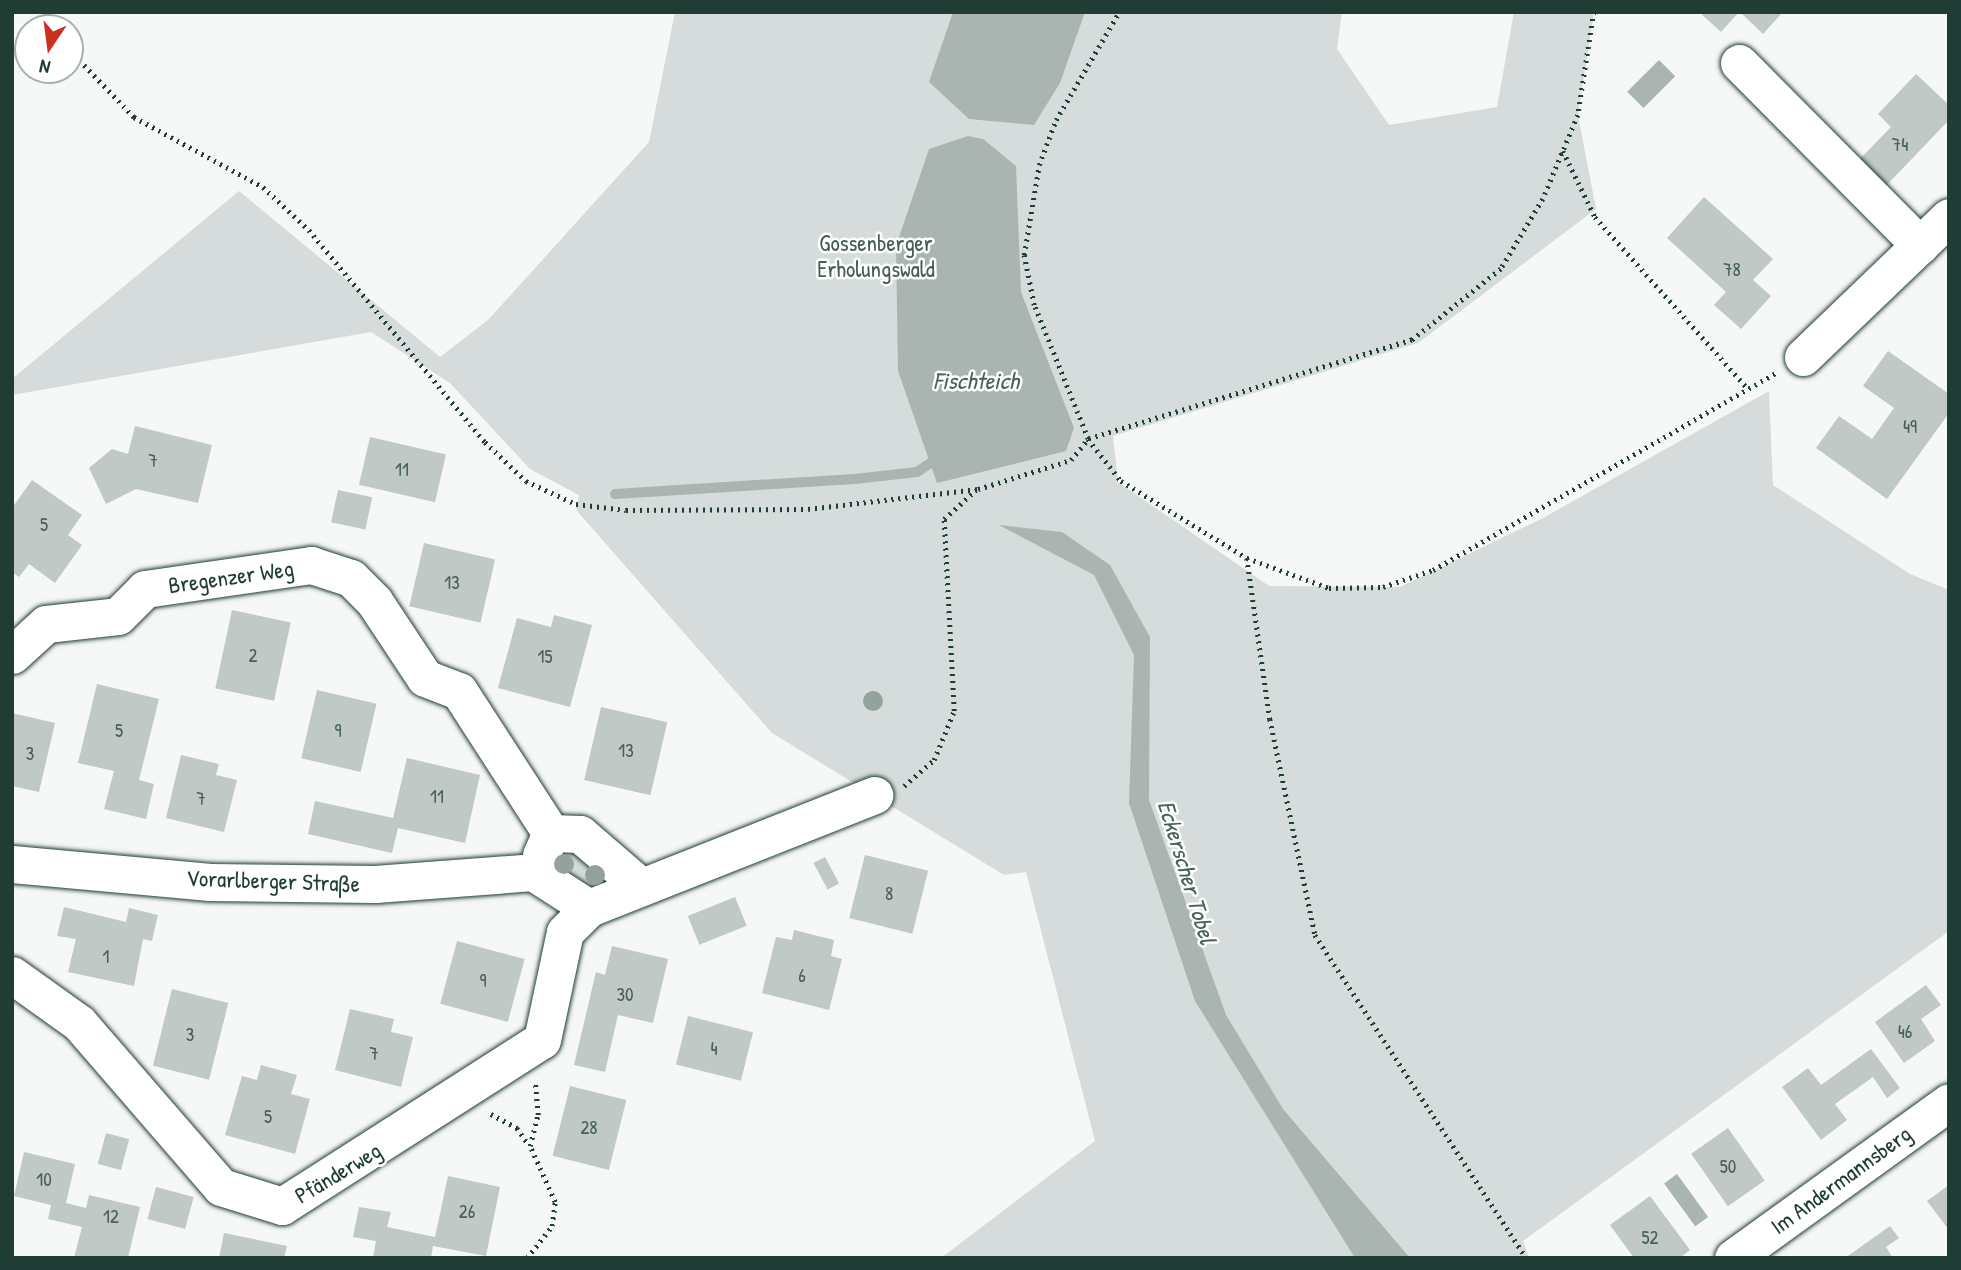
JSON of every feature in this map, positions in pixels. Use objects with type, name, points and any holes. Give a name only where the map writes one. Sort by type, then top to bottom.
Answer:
[{"type":"street","points":[[1739,63],[1920,245]]},
{"type":"street","points":[[1803,357],[1949,217]]},
{"type":"street","name":"Bregenzer Weg","points":[[12,656],[47,624],[118,616],[145,589],[311,565],[351,578],[374,601],[425,678],[459,691],[551,832]]},
{"type":"street","points":[[532,1049],[542,1040],[565,932],[589,908],[638,884],[874,795]]},
{"type":"street","points":[[589,908],[533,872],[551,832],[580,834],[638,884]]},
{"type":"street","name":"Vorarlberger Straße","points":[[12,864],[210,882],[347,884],[533,872]]},
{"type":"street","name":"Pfänderweg","points":[[12,975],[79,1023],[221,1187],[243,1199],[282,1206],[461,1097],[532,1049]]},
{"type":"street","name":"Im Andermannsberg","points":[[1733,1258],[1949,1102]]},
{"type":"path","points":[[1119,12],[1056,120],[1039,165],[1024,255],[1034,305],[1087,439],[1121,481],[1247,558],[1329,588],[1383,587],[1433,570],[1803,357]]},
{"type":"path","points":[[84,65],[134,117],[263,187],[300,222],[485,442],[526,481],[576,504],[626,510],[808,509],[978,489],[1071,460],[1087,439],[1412,340],[1501,269],[1563,151],[1578,115],[1594,12]]},
{"type":"path","points":[[1563,151],[1595,217],[1748,389]]},
{"type":"path","points":[[874,795],[908,784],[933,760],[954,711],[944,519],[978,489]]},
{"type":"path","points":[[1247,558],[1270,719],[1315,935],[1526,1258]]},
{"type":"path","points":[[530,1146],[538,1115],[532,1049]]},
{"type":"path","points":[[461,1097],[517,1128],[530,1146],[555,1202],[552,1226],[527,1258]]},
{"type":"green space","name":"Gossenberger Erholungswald","points":[[675,12],[1342,12],[1337,49],[1389,125],[1497,107],[1514,12],[1594,12],[1578,115],[1596,209],[1418,343],[1113,436],[1118,482],[1269,586],[1400,587],[1543,518],[1769,391],[1773,485],[1910,574],[1949,590],[1949,931],[1523,1241],[1529,1258],[941,1258],[1095,1141],[1026,872],[1004,875],[772,733],[577,511],[579,495],[530,469],[450,383],[371,332],[12,395],[12,379],[239,191],[440,357],[488,320],[649,142]]},
{"type":"green space","points":[[567,848],[608,872],[602,885],[588,887],[557,876],[553,851]]},
{"type":"water","points":[[953,12],[1085,12],[1060,83],[1034,125],[969,119],[929,82]]},
{"type":"water","points":[[1659,60],[1675,76],[1643,108],[1627,92]]},
{"type":"water","name":"Fischteich","points":[[968,136],[983,139],[1016,166],[1021,292],[1074,428],[1066,451],[937,483],[898,371],[896,246],[929,149]]},
{"type":"water","points":[[999,525],[1062,532],[1110,565],[1150,637],[1149,800],[1226,1015],[1283,1109],[1410,1258],[1355,1258],[1195,1001],[1129,803],[1134,655],[1094,575]]},
{"type":"water","points":[[1677,1174],[1708,1217],[1695,1226],[1664,1183]]},
{"type":"building","points":[[1699,12],[1739,12],[1721,32]]},
{"type":"building","points":[[1740,12],[1783,12],[1763,34]]},
{"type":"building","points":[[1916,74],[1949,105],[1949,120],[1884,188],[1857,162],[1891,127],[1878,114]]},
{"type":"building","points":[[1704,197],[1773,259],[1753,280],[1771,296],[1741,329],[1714,305],[1726,292],[1667,238]]},
{"type":"building","points":[[1888,351],[1949,394],[1949,413],[1887,499],[1816,448],[1839,416],[1872,439],[1894,408],[1863,386]]},
{"type":"building","points":[[135,426],[212,445],[198,503],[136,489],[106,504],[89,468],[112,449],[128,454]]},
{"type":"building","points":[[370,437],[446,455],[435,502],[359,485]]},
{"type":"building","points":[[32,480],[82,515],[68,535],[82,545],[55,583],[29,564],[19,577],[12,572],[12,508]]},
{"type":"building","points":[[338,490],[372,497],[365,530],[331,522]]},
{"type":"building","points":[[424,543],[495,559],[481,623],[409,606]]},
{"type":"building","points":[[232,610],[291,622],[274,701],[215,688]]},
{"type":"building","points":[[554,615],[592,625],[570,707],[498,688],[517,618],[551,627]]},
{"type":"building","points":[[97,684],[159,699],[139,780],[154,784],[146,819],[104,809],[114,771],[78,763]]},
{"type":"building","points":[[317,690],[376,704],[361,772],[301,758]]},
{"type":"building","points":[[601,707],[667,722],[650,795],[584,780]]},
{"type":"building","points":[[12,713],[55,723],[39,792],[12,786]]},
{"type":"building","points":[[181,755],[219,764],[216,775],[237,780],[224,832],[166,818]]},
{"type":"building","points":[[407,758],[480,775],[465,843],[398,828],[392,853],[308,834],[315,801],[393,818]]},
{"type":"building","points":[[865,855],[928,871],[912,934],[849,918]]},
{"type":"building","points":[[825,857],[839,883],[828,890],[814,863]]},
{"type":"building","points":[[735,897],[747,926],[699,945],[688,916]]},
{"type":"building","points":[[64,907],[126,922],[129,908],[158,915],[152,941],[143,939],[134,986],[68,972],[76,939],[57,936]]},
{"type":"building","points":[[794,930],[834,940],[831,956],[842,959],[829,1010],[762,993],[776,937],[792,940]]},
{"type":"building","points":[[457,941],[525,959],[508,1022],[440,1004]]},
{"type":"building","points":[[612,946],[668,959],[653,1023],[618,1015],[605,1072],[574,1065],[596,972],[605,975]]},
{"type":"building","points":[[1926,985],[1941,1005],[1921,1019],[1935,1041],[1904,1063],[1875,1022]]},
{"type":"building","points":[[172,989],[228,1003],[209,1080],[153,1066]]},
{"type":"building","points":[[350,1009],[394,1019],[391,1032],[413,1037],[401,1087],[335,1070]]},
{"type":"building","points":[[688,1016],[753,1032],[741,1081],[676,1065]]},
{"type":"building","points":[[1871,1049],[1900,1088],[1887,1098],[1873,1077],[1835,1104],[1847,1120],[1821,1140],[1782,1087],[1808,1068],[1821,1085]]},
{"type":"building","points":[[261,1065],[297,1075],[291,1094],[310,1099],[295,1154],[225,1135],[242,1076],[257,1080]]},
{"type":"building","points":[[570,1086],[626,1100],[609,1170],[553,1156]]},
{"type":"building","points":[[1728,1128],[1765,1180],[1728,1206],[1691,1154]]},
{"type":"building","points":[[106,1133],[129,1139],[121,1170],[98,1164]]},
{"type":"building","points":[[24,1152],[75,1164],[66,1203],[86,1208],[89,1195],[140,1207],[128,1258],[74,1258],[82,1227],[48,1219],[51,1205],[14,1196]]},
{"type":"building","points":[[448,1176],[500,1187],[486,1256],[433,1246],[431,1258],[373,1258],[376,1241],[353,1237],[359,1207],[391,1212],[387,1227],[435,1237]]},
{"type":"building","points":[[1949,1185],[1949,1230],[1927,1201]]},
{"type":"building","points":[[156,1187],[194,1197],[185,1229],[147,1219]]},
{"type":"building","points":[[1650,1196],[1690,1250],[1680,1258],[1634,1258],[1610,1225]]},
{"type":"building","points":[[1890,1226],[1899,1238],[1886,1247],[1893,1258],[1845,1258]]},
{"type":"building","points":[[224,1233],[287,1246],[284,1258],[219,1258]]},
{"type":"waterway","points":[[615,494],[855,479],[917,472],[938,458]]},
{"type":"water label","name":"Eckerscher Tobel","points":[[1187,872]]}]
